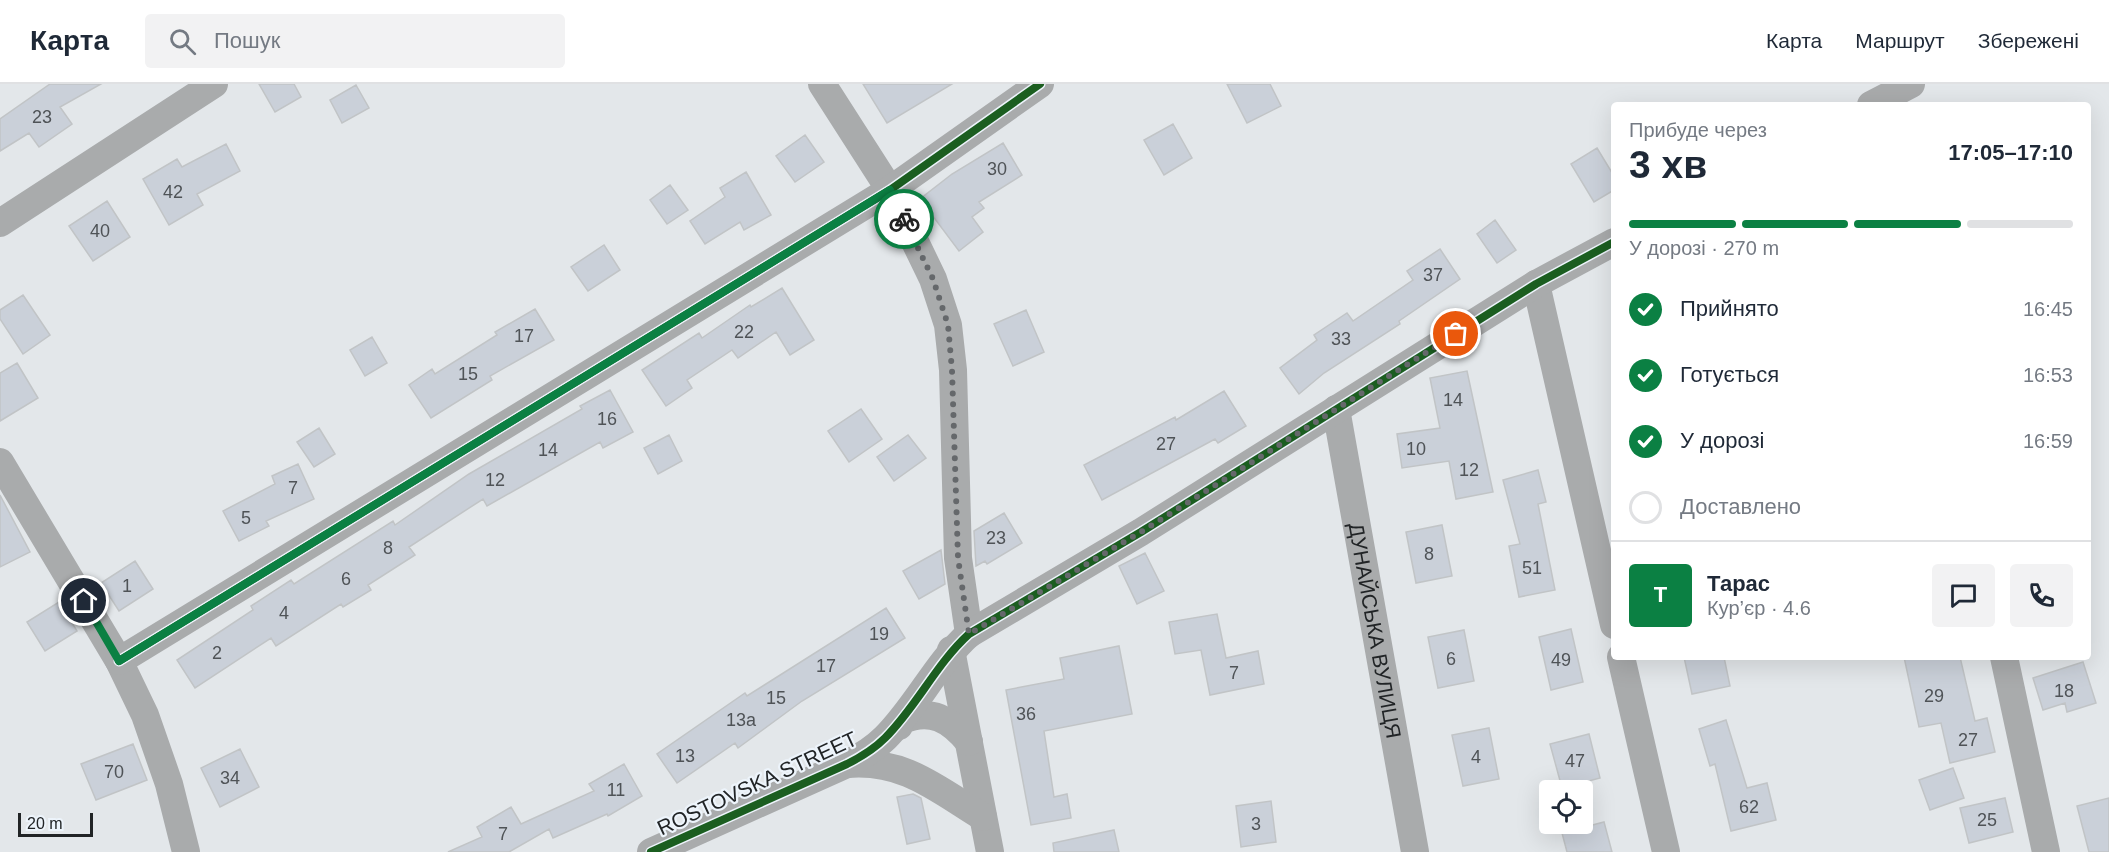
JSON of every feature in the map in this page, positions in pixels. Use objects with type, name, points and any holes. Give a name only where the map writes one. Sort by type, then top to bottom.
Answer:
[{"type":"street","points":[[0,223],[214,84]]},
{"type":"street","points":[[822,84],[890,190],[933,279],[948,325],[952,370],[960,642],[969,742],[990,852]]},
{"type":"street","points":[[119,661],[890,190],[1040,84]]},
{"type":"street","points":[[1882,102],[1911,84]]},
{"type":"street","name":"ROSTOVSKA STREET","points":[[651,852],[847,765],[871,750],[902,720],[960,642],[1141,532],[1536,285],[1611,244]]},
{"type":"street","points":[[1536,285],[1611,612]]},
{"type":"street","name":"ДУНАЙСЬКА ВУЛИЦЯ","points":[[1336,409],[1415,852]]},
{"type":"street","points":[[0,462],[119,661],[145,715],[169,784],[186,852]]},
{"type":"street","points":[[1623,660],[1666,852]]},
{"type":"street","points":[[2005,660],[2046,852]]},
{"type":"street","points":[[903,770],[893,745],[902,720],[917,714],[931,714],[944,719],[969,742]]},
{"type":"street","points":[[847,765],[869,762],[903,770],[983,818]]},
{"type":"building","points":[[50,84],[101,84],[60,107],[72,124],[39,147],[29,133],[0,151],[0,119]]},
{"type":"building","points":[[259,84],[294,84],[301,97],[275,112]]},
{"type":"building","points":[[863,84],[952,84],[887,123]]},
{"type":"building","points":[[1227,84],[1270,84],[1281,106],[1247,123]]},
{"type":"building","points":[[356,85],[369,108],[342,123],[330,100]]},
{"type":"building","points":[[1173,124],[1192,158],[1164,175],[1144,140]]},
{"type":"building","points":[[805,135],[824,162],[795,182],[776,156]]},
{"type":"building","points":[[1003,143],[1022,175],[979,202],[984,208],[972,217],[983,232],[959,251],[920,199],[952,174]]},
{"type":"building","points":[[226,144],[240,171],[197,194],[203,205],[169,225],[143,179],[177,159],[182,167]]},
{"type":"building","points":[[1597,148],[1611,171],[1611,192],[1594,202],[1571,164]]},
{"type":"building","points":[[746,172],[771,215],[744,230],[740,222],[705,244],[690,221],[725,197],[720,188]]},
{"type":"building","points":[[670,185],[688,210],[667,224],[650,200]]},
{"type":"building","points":[[107,201],[130,237],[93,261],[69,226]]},
{"type":"building","points":[[1495,220],[1516,250],[1497,263],[1477,234]]},
{"type":"building","points":[[604,245],[620,270],[588,291],[571,267]]},
{"type":"building","points":[[1440,249],[1460,279],[1399,321],[1400,324],[1324,373],[1299,394],[1280,368],[1317,340],[1314,335],[1347,313],[1353,321],[1413,280],[1407,271]]},
{"type":"building","points":[[782,288],[814,340],[790,355],[776,332],[738,358],[732,350],[687,380],[692,388],[666,406],[642,370],[699,333],[702,338],[750,305],[751,307]]},
{"type":"building","points":[[23,295],[50,335],[23,354],[0,319],[0,310]]},
{"type":"building","points":[[535,309],[554,340],[490,376],[492,380],[431,418],[409,385],[432,369],[435,374],[497,335],[495,332]]},
{"type":"building","points":[[1026,310],[1044,352],[1013,366],[994,324]]},
{"type":"building","points":[[372,337],[387,363],[365,376],[350,350]]},
{"type":"building","points":[[17,363],[38,398],[0,421],[0,373]]},
{"type":"building","points":[[1467,371],[1493,492],[1456,499],[1449,461],[1402,468],[1397,434],[1440,428],[1430,378]]},
{"type":"building","points":[[610,390],[633,432],[603,448],[600,442],[487,506],[483,499],[409,547],[415,555],[368,585],[371,590],[343,607],[341,604],[276,646],[271,638],[195,688],[177,660],[253,610],[251,606],[291,580],[294,584],[393,521],[395,525],[469,474],[582,409],[580,406]]},
{"type":"building","points":[[1224,391],[1246,426],[1218,443],[1215,439],[1102,500],[1084,465],[1175,417],[1176,420]]},
{"type":"building","points":[[861,409],[882,439],[849,462],[828,431]]},
{"type":"building","points":[[319,428],[335,454],[314,467],[297,442]]},
{"type":"building","points":[[669,435],[682,461],[658,474],[644,448]]},
{"type":"building","points":[[908,435],[926,458],[894,481],[877,457]]},
{"type":"building","points":[[298,464],[314,499],[266,521],[269,526],[239,541],[223,511],[275,484],[272,476]]},
{"type":"building","points":[[1538,470],[1546,502],[1538,504],[1555,590],[1519,597],[1509,546],[1520,544],[1503,480]]},
{"type":"building","points":[[0,495],[30,552],[0,567]]},
{"type":"building","points":[[1004,513],[1022,543],[987,564],[985,561],[976,566],[974,531]]},
{"type":"building","points":[[1442,525],[1452,576],[1416,583],[1406,532]]},
{"type":"building","points":[[941,550],[945,584],[919,599],[903,571]]},
{"type":"building","points":[[1145,553],[1164,591],[1137,604],[1119,566]]},
{"type":"building","points":[[135,561],[153,589],[119,611],[101,583]]},
{"type":"building","points":[[59,602],[77,631],[45,651],[27,622]]},
{"type":"building","points":[[886,608],[905,638],[802,701],[738,748],[735,743],[677,783],[657,754],[745,693],[747,696]]},
{"type":"building","points":[[1217,614],[1226,658],[1258,651],[1264,684],[1210,695],[1201,650],[1175,654],[1169,622]]},
{"type":"building","points":[[1571,629],[1583,682],[1551,690],[1539,637]]},
{"type":"building","points":[[1464,630],[1474,681],[1438,688],[1428,637]]},
{"type":"building","points":[[1119,646],[1132,714],[1044,731],[1054,797],[1067,794],[1071,818],[1031,825],[1006,690],[1064,679],[1060,658]]},
{"type":"building","points":[[1685,660],[1725,660],[1730,686],[1692,694]]},
{"type":"building","points":[[1905,660],[1961,660],[1975,721],[1987,718],[1995,752],[1950,763],[1941,723],[1919,727]]},
{"type":"building","points":[[2083,662],[2096,703],[2067,712],[2065,703],[2043,710],[2033,678]]},
{"type":"building","points":[[1726,720],[1747,788],[1767,783],[1776,820],[1731,831],[1715,764],[1710,766],[1699,729]]},
{"type":"building","points":[[1489,728],[1499,779],[1463,786],[1452,735]]},
{"type":"building","points":[[1589,734],[1600,778],[1560,780],[1550,744]]},
{"type":"building","points":[[133,744],[147,780],[96,800],[81,764]]},
{"type":"building","points":[[240,749],[259,787],[220,807],[201,768]]},
{"type":"building","points":[[624,764],[642,796],[608,816],[607,814],[553,838],[549,829],[509,852],[448,852],[482,837],[477,827],[511,807],[521,824],[594,791],[589,784]]},
{"type":"building","points":[[1953,768],[1964,798],[1930,810],[1919,780]]},
{"type":"building","points":[[913,794],[921,798],[930,839],[907,844],[897,797]]},
{"type":"building","points":[[2005,798],[2013,832],[1969,843],[1960,808]]},
{"type":"building","points":[[2109,798],[2109,852],[2089,852],[2077,806]]},
{"type":"building","points":[[1271,801],[1276,842],[1241,847],[1236,806]]},
{"type":"building","points":[[1604,822],[1612,852],[1567,852],[1562,834],[1593,834],[1593,825]]},
{"type":"building","points":[[1114,830],[1119,852],[1054,852],[1053,843]]},
{"type":"cycle path","points":[[119,661],[890,190],[1040,84]]},
{"type":"cycle path","points":[[651,852],[862,756],[881,742],[896,726],[946,658],[969,634],[1141,532],[1536,284],[1611,244]]},
{"type":"way so far","points":[[904,219],[933,279],[948,325],[952,370],[958,558],[969,634],[1141,532],[1456,334]]},
{"type":"route","points":[[84,601],[119,661],[890,190],[904,219]]}]
